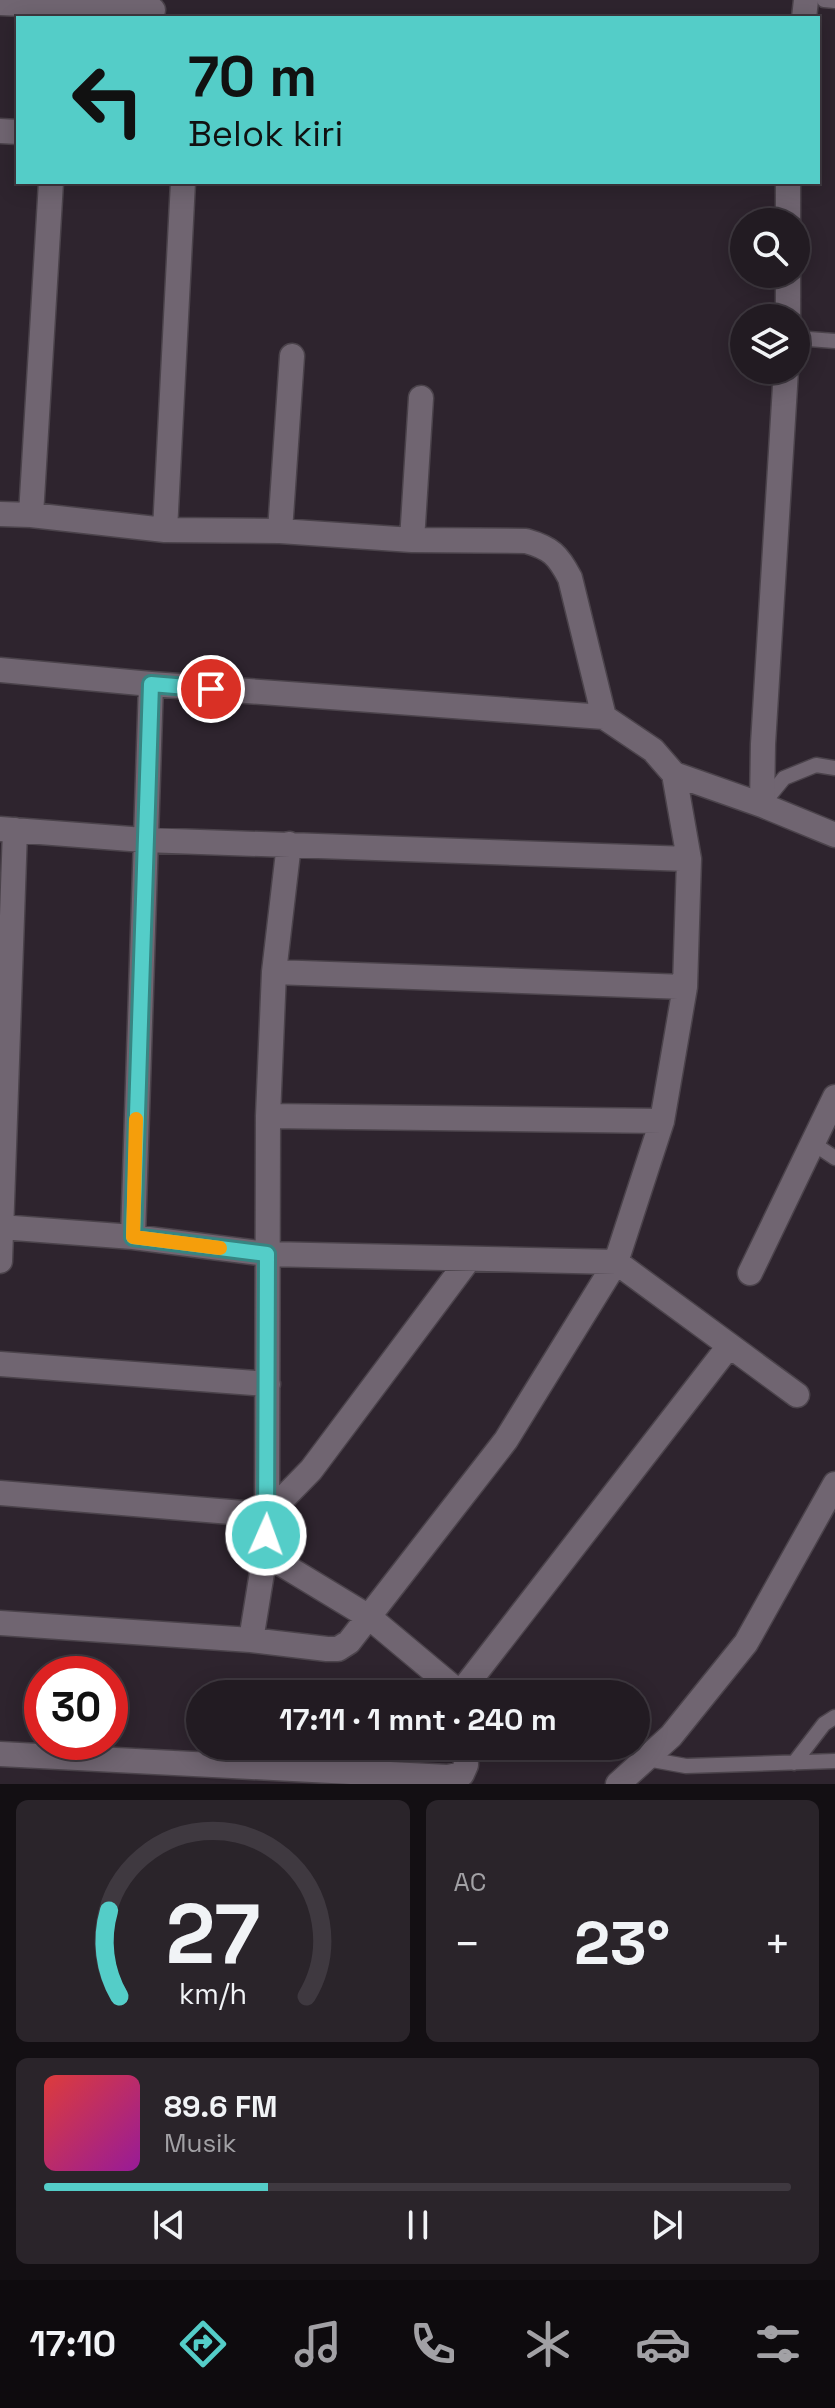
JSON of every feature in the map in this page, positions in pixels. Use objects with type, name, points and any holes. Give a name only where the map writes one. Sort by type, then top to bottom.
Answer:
[{"type":"street","points":[[0,3],[153,10]]},
{"type":"street","points":[[31,515],[51,184]]},
{"type":"street","points":[[165,530],[183,184]]},
{"type":"street","points":[[788,184],[788,208]]},
{"type":"street","points":[[280,531],[292,356]]},
{"type":"street","points":[[762,805],[785,384]]},
{"type":"street","points":[[412,540],[421,398]]},
{"type":"street","points":[[0,514],[165,530],[280,531],[412,540],[526,541],[544,546],[560,559],[570,578],[604,717]]},
{"type":"street","points":[[0,670],[604,717],[653,750],[674,774],[835,835]]},
{"type":"street","points":[[133,1237],[151,684]]},
{"type":"street","points":[[0,1623],[338,1649],[349,1642],[369,1617],[506,1440],[616,1262],[662,1121],[685,987],[689,859],[674,774]]},
{"type":"street","points":[[0,1261],[8,830],[144,840],[689,859]]},
{"type":"street","points":[[251,1640],[265,1554],[267,1515],[268,1116],[274,972],[289,844]]},
{"type":"street","points":[[274,972],[685,987]]},
{"type":"street","points":[[750,1273],[835,1097]]},
{"type":"street","points":[[268,1116],[662,1121]]},
{"type":"street","points":[[1,1227],[133,1237],[267,1254],[616,1262],[797,1395]]},
{"type":"street","points":[[267,1515],[311,1470],[469,1259]]},
{"type":"street","points":[[471,1680],[729,1346]]},
{"type":"street","points":[[0,1364],[268,1384]]},
{"type":"street","points":[[650,1756],[671,1736],[746,1643],[835,1484]]},
{"type":"street","points":[[0,1493],[267,1515]]},
{"type":"street","points":[[265,1554],[369,1617],[445,1680]]},
{"type":"street","points":[[0,1754],[448,1777],[462,1774],[466,1760]]},
{"type":"street","points":[[618,1784],[646,1760]]},
{"type":"lane","points":[[824,0],[835,1]]},
{"type":"lane","points":[[810,339],[835,341]]},
{"type":"lane","points":[[762,805],[784,778],[816,765],[835,768]]},
{"type":"lane","points":[[814,1144],[835,1158]]},
{"type":"lane","points":[[794,1763],[824,1724],[835,1717]]},
{"type":"lane","points":[[650,1760],[686,1766],[835,1761]]},
{"type":"slow traffic","points":[[136,1119],[133,1237],[220,1248]]},
{"type":"route","points":[[211,689],[151,684],[133,1237],[267,1254],[266,1535]]}]
